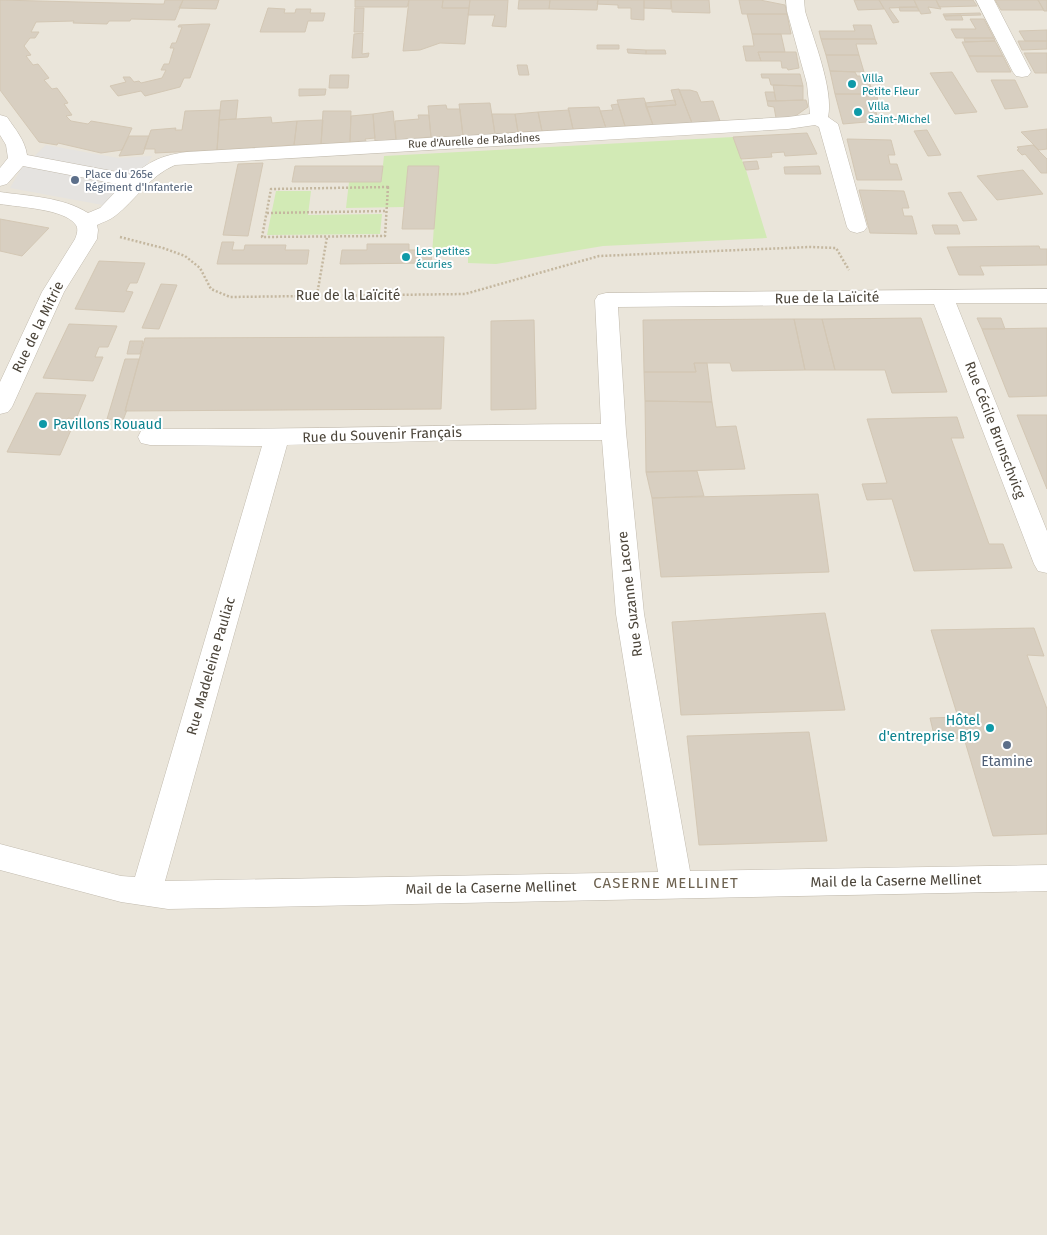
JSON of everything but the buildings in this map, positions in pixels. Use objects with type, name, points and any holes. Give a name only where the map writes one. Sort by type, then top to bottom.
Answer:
[{"type":"street","points":[[795,0],[796,11],[818,88],[822,114],[818,119],[828,124],[857,227]]},
{"type":"street","points":[[985,0],[1022,72]]},
{"type":"street","name":"Rue d'Aurelle de Paladines","points":[[137,182],[159,165],[171,160],[187,158],[788,123],[818,119]]},
{"type":"street","points":[[0,121],[16,145],[18,159],[0,180]]},
{"type":"street","points":[[18,159],[137,182]]},
{"type":"street","points":[[0,198],[64,210],[79,215],[86,222],[107,212],[137,182]]},
{"type":"street","name":"Rue de la Mitrie","points":[[0,407],[53,292],[83,246],[88,230],[86,222]]},
{"type":"street","name":"Rue de la Laïcité","points":[[606,300],[1047,296]]},
{"type":"street","name":"Rue Cécile Brunschvicg","points":[[942,297],[1047,564]]},
{"type":"street","name":"Rue Suzanne Lacore","points":[[606,300],[614,432],[630,614],[676,885]]},
{"type":"street","name":"Rue du Souvenir Français","points":[[150,437],[276,438],[461,432],[614,432]]},
{"type":"street","name":"Rue Madeleine Pauliac","points":[[146,893],[276,438]]},
{"type":"street","name":"Mail de la Caserne Mellinet","points":[[0,857],[121,889],[146,893],[178,894],[1047,878]]},
{"type":"path","points":[[388,187],[385,236],[262,237],[267,214],[271,189],[388,187]]},
{"type":"path","points":[[267,214],[387,210]]},
{"type":"path","name":"Rue de la Laïcité","points":[[83,246],[100,247],[110,235],[169,250],[193,260],[200,268],[211,289],[230,296],[466,294],[599,256],[810,247],[836,248],[849,273]]},
{"type":"path","points":[[317,295],[327,237]]},
{"type":"shaded area","points":[[0,0],[1047,0],[1047,1235],[0,1235]]},
{"type":"shaded area","name":"Place du 265e Régiment d'Infanterie","points":[[46,145],[118,158],[152,156],[143,172],[108,206],[10,188],[21,169]]},
{"type":"green space","points":[[733,137],[746,170],[767,238],[603,246],[496,264],[468,263],[468,254],[432,255],[438,166],[408,167],[404,207],[346,208],[349,182],[381,182],[384,156]]},
{"type":"green space","points":[[276,191],[311,191],[308,215],[382,214],[380,234],[267,235]]},
{"type":"place","name":"Villa Petite Fleur","points":[[852,84]]},
{"type":"place","name":"Villa Saint-Michel","points":[[858,112]]},
{"type":"place","name":"Place du 265e Régiment d'Infanterie","points":[[75,180]]},
{"type":"place","name":"Les petites écuries","points":[[406,257]]},
{"type":"place","name":"Pavillons Rouaud","points":[[43,424]]},
{"type":"place","name":"Hôtel d'entreprise B19","points":[[990,728]]},
{"type":"place","name":"Etamine","points":[[1007,745]]},
{"type":"district","name":"CASERNE MELLINET","points":[[666,883]]}]
